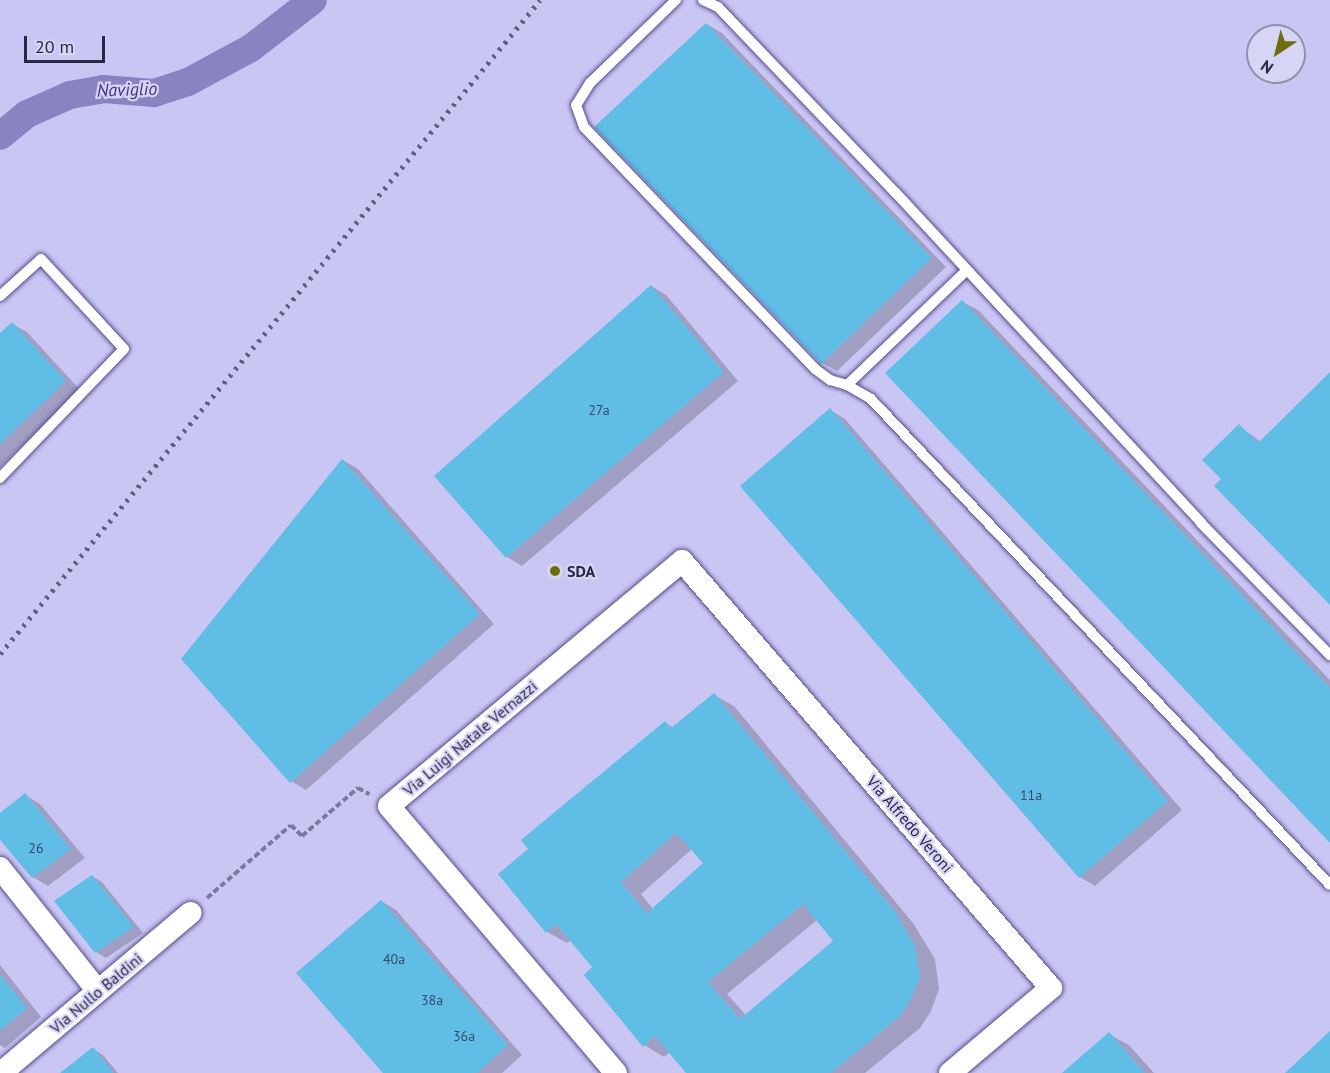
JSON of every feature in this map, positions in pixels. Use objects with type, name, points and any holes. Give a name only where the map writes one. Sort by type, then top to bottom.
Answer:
[{"type":"street","name":"Via Luigi Natale Vernazzi","points":[[616,1073],[389,806],[682,561]]},
{"type":"street","name":"Via Alfredo Veroni","points":[[682,561],[1051,988],[950,1073]]},
{"type":"street","points":[[0,868],[98,991]]},
{"type":"street","name":"Via Nullo Baldini","points":[[1,1073],[190,913]]},
{"type":"lane","points":[[676,0],[590,83],[576,105],[584,127],[815,369],[830,380],[847,385],[871,399],[1330,885]]},
{"type":"lane","points":[[703,0],[718,7],[1192,514],[1330,655]]},
{"type":"lane","points":[[0,296],[40,259],[124,350],[0,478]]},
{"type":"lane","points":[[847,385],[966,271]]},
{"type":"path","points":[[190,913],[291,825],[302,836],[358,788],[389,806]]},
{"type":"building","points":[[706,23],[932,258],[821,364],[594,127]]},
{"type":"building","points":[[651,285],[724,372],[506,558],[434,476]]},
{"type":"building","points":[[962,300],[1330,688],[1330,843],[885,373]]},
{"type":"building","points":[[12,322],[66,381],[0,444],[0,333]]},
{"type":"building","points":[[1330,372],[1330,605],[1214,486],[1221,479],[1202,460],[1239,424],[1258,443]]},
{"type":"building","points":[[830,408],[1168,801],[1079,878],[740,486]]},
{"type":"building","points":[[342,459],[480,614],[290,783],[181,659]]},
{"type":"building","points":[[714,693],[894,910],[915,946],[920,977],[911,999],[900,1016],[831,1073],[686,1073],[655,1036],[643,1047],[584,975],[592,967],[556,924],[546,933],[498,874],[528,849],[521,840],[665,721],[671,728]],"holes":[[[676,833],[703,863],[647,913],[621,882]],[[803,904],[833,941],[740,1019],[708,982]]]},
{"type":"building","points":[[25,793],[71,849],[32,878],[0,840],[0,813]]},
{"type":"building","points":[[92,875],[134,927],[95,953],[54,901]]},
{"type":"building","points":[[381,900],[508,1045],[477,1073],[383,1073],[296,973]]},
{"type":"building","points":[[0,974],[27,1008],[0,1031]]},
{"type":"building","points":[[1330,1031],[1330,1073],[1285,1073]]},
{"type":"building","points":[[1109,1032],[1145,1073],[1062,1073]]},
{"type":"building","points":[[93,1047],[114,1073],[60,1073]]},
{"type":"waterway","name":"Naviglio","points":[[0,136],[27,114],[70,95],[103,89],[154,93],[188,82],[251,48],[313,0]]},
{"type":"railway","points":[[0,654],[540,0]]},
{"type":"place","name":"SDA","points":[[555,571]]}]
